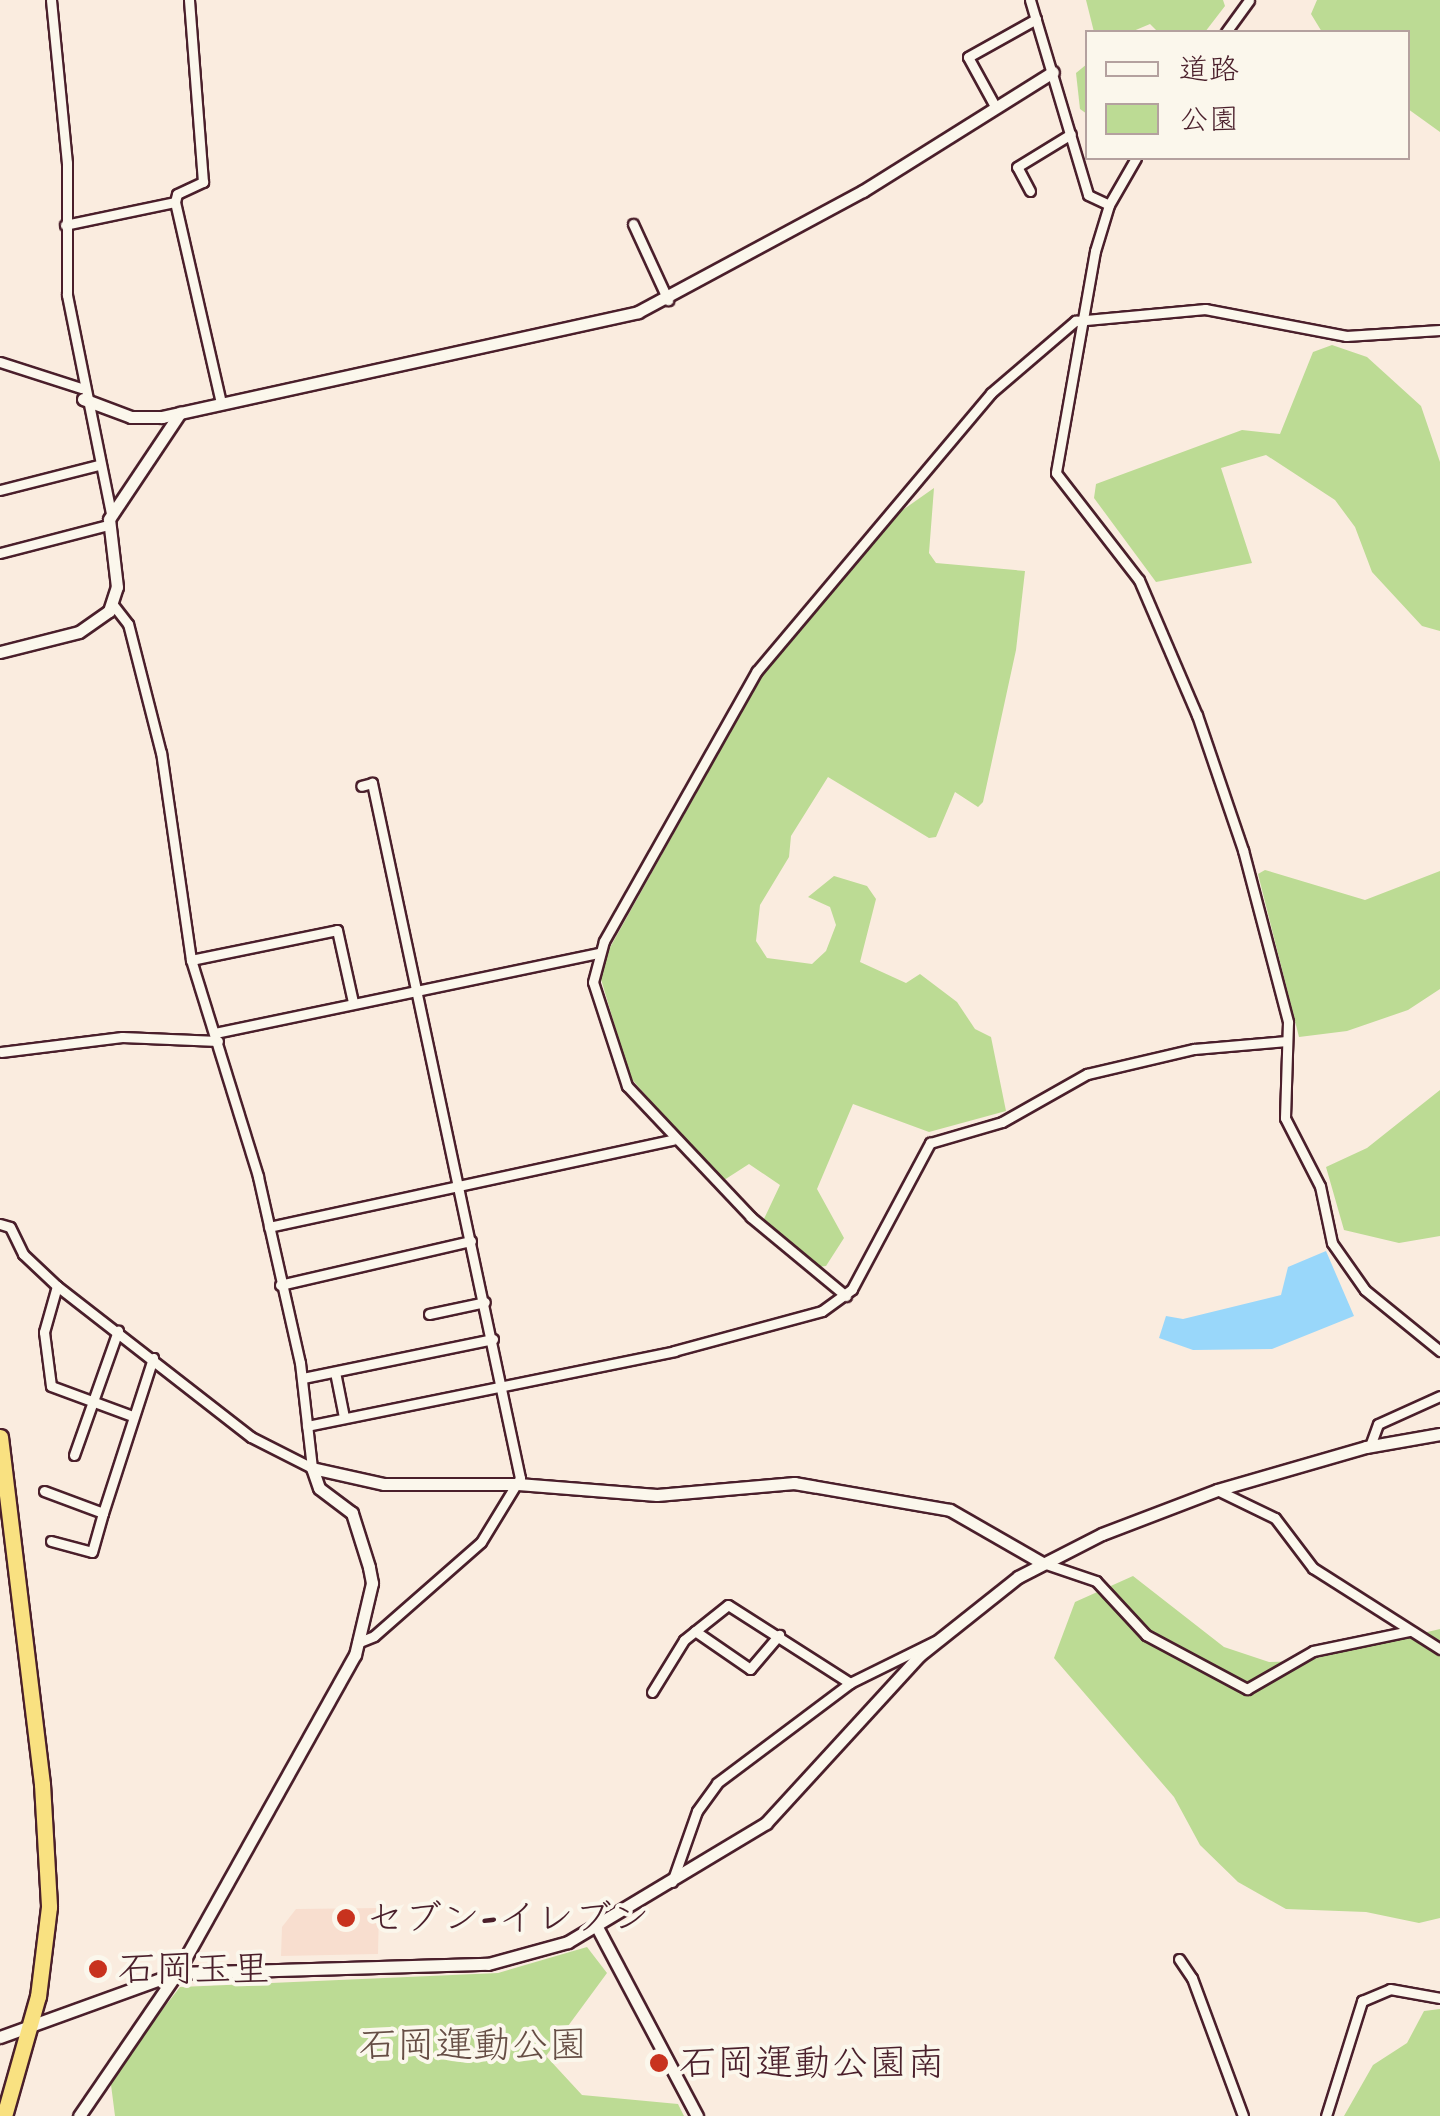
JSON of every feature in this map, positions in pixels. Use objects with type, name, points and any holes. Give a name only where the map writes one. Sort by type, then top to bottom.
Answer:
[{"type":"highway","points":[[0,1437],[6,1543],[49,1866],[47,1942],[32,2024],[4,2116]]},
{"type":"street","points":[[52,0],[63,95],[66,225],[82,393],[110,519],[113,605],[128,624],[160,753],[191,960],[269,1227],[303,1378],[312,1468],[319,1488],[352,1513],[372,1583],[344,1679],[177,1973],[80,2116]]},
{"type":"street","points":[[189,0],[203,182],[177,194],[176,202],[221,404]]},
{"type":"street","points":[[1030,0],[1088,195],[1109,206]]},
{"type":"street","points":[[1227,30],[1249,0]]},
{"type":"street","points":[[996,108],[968,57],[1036,19]]},
{"type":"street","points":[[0,362],[140,418],[180,413],[620,317],[668,300],[1053,72]]},
{"type":"street","points":[[1030,191],[1017,167],[1071,134]]},
{"type":"street","points":[[1135,160],[1109,206],[1082,319],[1056,473],[1130,565],[1197,716],[1244,850],[1288,1042],[1285,1118],[1313,1169],[1339,1257],[1365,1290],[1440,1351]]},
{"type":"street","points":[[66,225],[176,202]]},
{"type":"street","points":[[633,224],[668,300]]},
{"type":"street","points":[[846,1296],[673,1140],[623,1080],[593,982],[598,954],[770,652],[991,393],[1082,319],[1205,309],[1346,336],[1440,330]]},
{"type":"street","points":[[0,553],[110,519],[180,413]]},
{"type":"street","points":[[0,490],[98,466]]},
{"type":"street","points":[[0,652],[90,627],[113,605]]},
{"type":"street","points":[[356,1643],[374,1636],[482,1542],[518,1484],[502,1383],[372,784],[361,786]]},
{"type":"street","points":[[191,960],[337,930],[354,1002]]},
{"type":"street","points":[[1,1052],[122,1037],[216,1036],[416,988],[598,954]]},
{"type":"street","points":[[307,1426],[502,1383],[674,1351],[822,1311],[846,1296],[889,1230],[914,1162],[930,1143],[1002,1122],[1087,1074],[1194,1048],[1288,1042]]},
{"type":"street","points":[[269,1227],[673,1140]]},
{"type":"street","points":[[0,1224],[10,1227],[24,1254],[57,1286],[275,1454],[312,1468],[398,1485],[518,1484],[656,1495],[766,1482],[806,1485],[950,1510],[1042,1563],[1096,1580],[1146,1635],[1248,1690],[1313,1652],[1410,1630]]},
{"type":"street","points":[[280,1286],[471,1240]]},
{"type":"street","points":[[57,1286],[44,1332],[51,1386],[132,1416]]},
{"type":"street","points":[[429,1314],[484,1302]]},
{"type":"street","points":[[74,1455],[118,1331]]},
{"type":"street","points":[[303,1378],[493,1340]]},
{"type":"street","points":[[52,1541],[92,1552],[152,1358]]},
{"type":"street","points":[[335,1372],[344,1418]]},
{"type":"street","points":[[1370,1446],[1378,1424],[1440,1396]]},
{"type":"street","points":[[0,2037],[177,1973],[488,1964],[598,1928],[778,1812],[934,1641],[1042,1563],[1218,1490],[1370,1446],[1440,1434]]},
{"type":"street","points":[[1218,1490],[1274,1518],[1314,1568],[1440,1650]]},
{"type":"street","points":[[44,1491],[103,1513]]},
{"type":"street","points":[[652,1692],[695,1630],[731,1605],[850,1683]]},
{"type":"street","points":[[695,1630],[750,1669],[780,1635]]},
{"type":"street","points":[[671,1884],[697,1811],[717,1783],[850,1683],[915,1645],[934,1641]]},
{"type":"street","points":[[598,1928],[697,2116]]},
{"type":"street","points":[[1178,1959],[1192,1978],[1243,2116]]},
{"type":"street","points":[[1326,2116],[1362,2001],[1390,1988],[1440,1998]]},
{"type":"shaded area","points":[[379,1908],[378,1954],[281,1956],[282,1927],[296,1909]]},
{"type":"green space","points":[[1086,0],[1223,0],[1225,6],[1207,30],[1156,30],[1150,24],[1136,30],[1094,30]]},
{"type":"green space","points":[[1317,0],[1440,0],[1440,132],[1410,110],[1410,30],[1321,30],[1311,14]]},
{"type":"green space","points":[[1085,66],[1085,113],[1080,109],[1076,73]]},
{"type":"green space","points":[[1332,345],[1367,357],[1421,406],[1440,462],[1440,631],[1422,626],[1372,572],[1355,527],[1335,500],[1266,455],[1221,468],[1252,563],[1156,582],[1094,498],[1096,484],[1242,430],[1280,434],[1313,352]]},
{"type":"green space","points":[[934,488],[929,553],[936,563],[1025,571],[1016,650],[983,802],[978,807],[955,792],[936,837],[929,838],[828,777],[791,836],[789,857],[760,905],[756,941],[767,958],[812,964],[826,951],[836,925],[830,907],[808,897],[834,876],[867,886],[876,899],[860,962],[906,983],[920,974],[957,1002],[975,1029],[991,1037],[1006,1111],[929,1132],[853,1104],[817,1189],[844,1238],[826,1266],[817,1267],[763,1221],[780,1185],[749,1164],[721,1182],[630,1077],[598,969],[761,677],[897,514]]},
{"type":"green space","points":[[1265,870],[1365,900],[1440,871],[1440,989],[1408,1010],[1347,1031],[1299,1037],[1258,874]]},
{"type":"green space","points":[[1440,1090],[1440,1236],[1399,1243],[1344,1230],[1326,1167],[1367,1148]]},
{"type":"green space","points":[[1133,1576],[1224,1647],[1269,1662],[1304,1661],[1440,1629],[1440,1918],[1419,1923],[1366,1912],[1286,1909],[1238,1882],[1200,1845],[1174,1797],[1054,1658],[1075,1602]]},
{"type":"green space","name":"石岡運動公園","points":[[587,1947],[607,1973],[546,2056],[582,2095],[678,2104],[684,2116],[115,2116],[110,2077],[180,1987],[498,1973]]},
{"type":"green space","points":[[1440,2009],[1440,2116],[1344,2116],[1373,2065],[1407,2043],[1424,2011]]},
{"type":"water","points":[[1326,1251],[1354,1316],[1272,1349],[1193,1350],[1159,1338],[1166,1316],[1183,1319],[1281,1295],[1288,1267]]},
{"type":"place","name":"セブン-イレブン","points":[[346,1918]]},
{"type":"place","name":"石岡玉里","points":[[98,1969]]},
{"type":"place","name":"石岡運動公園南","points":[[659,2063]]}]
